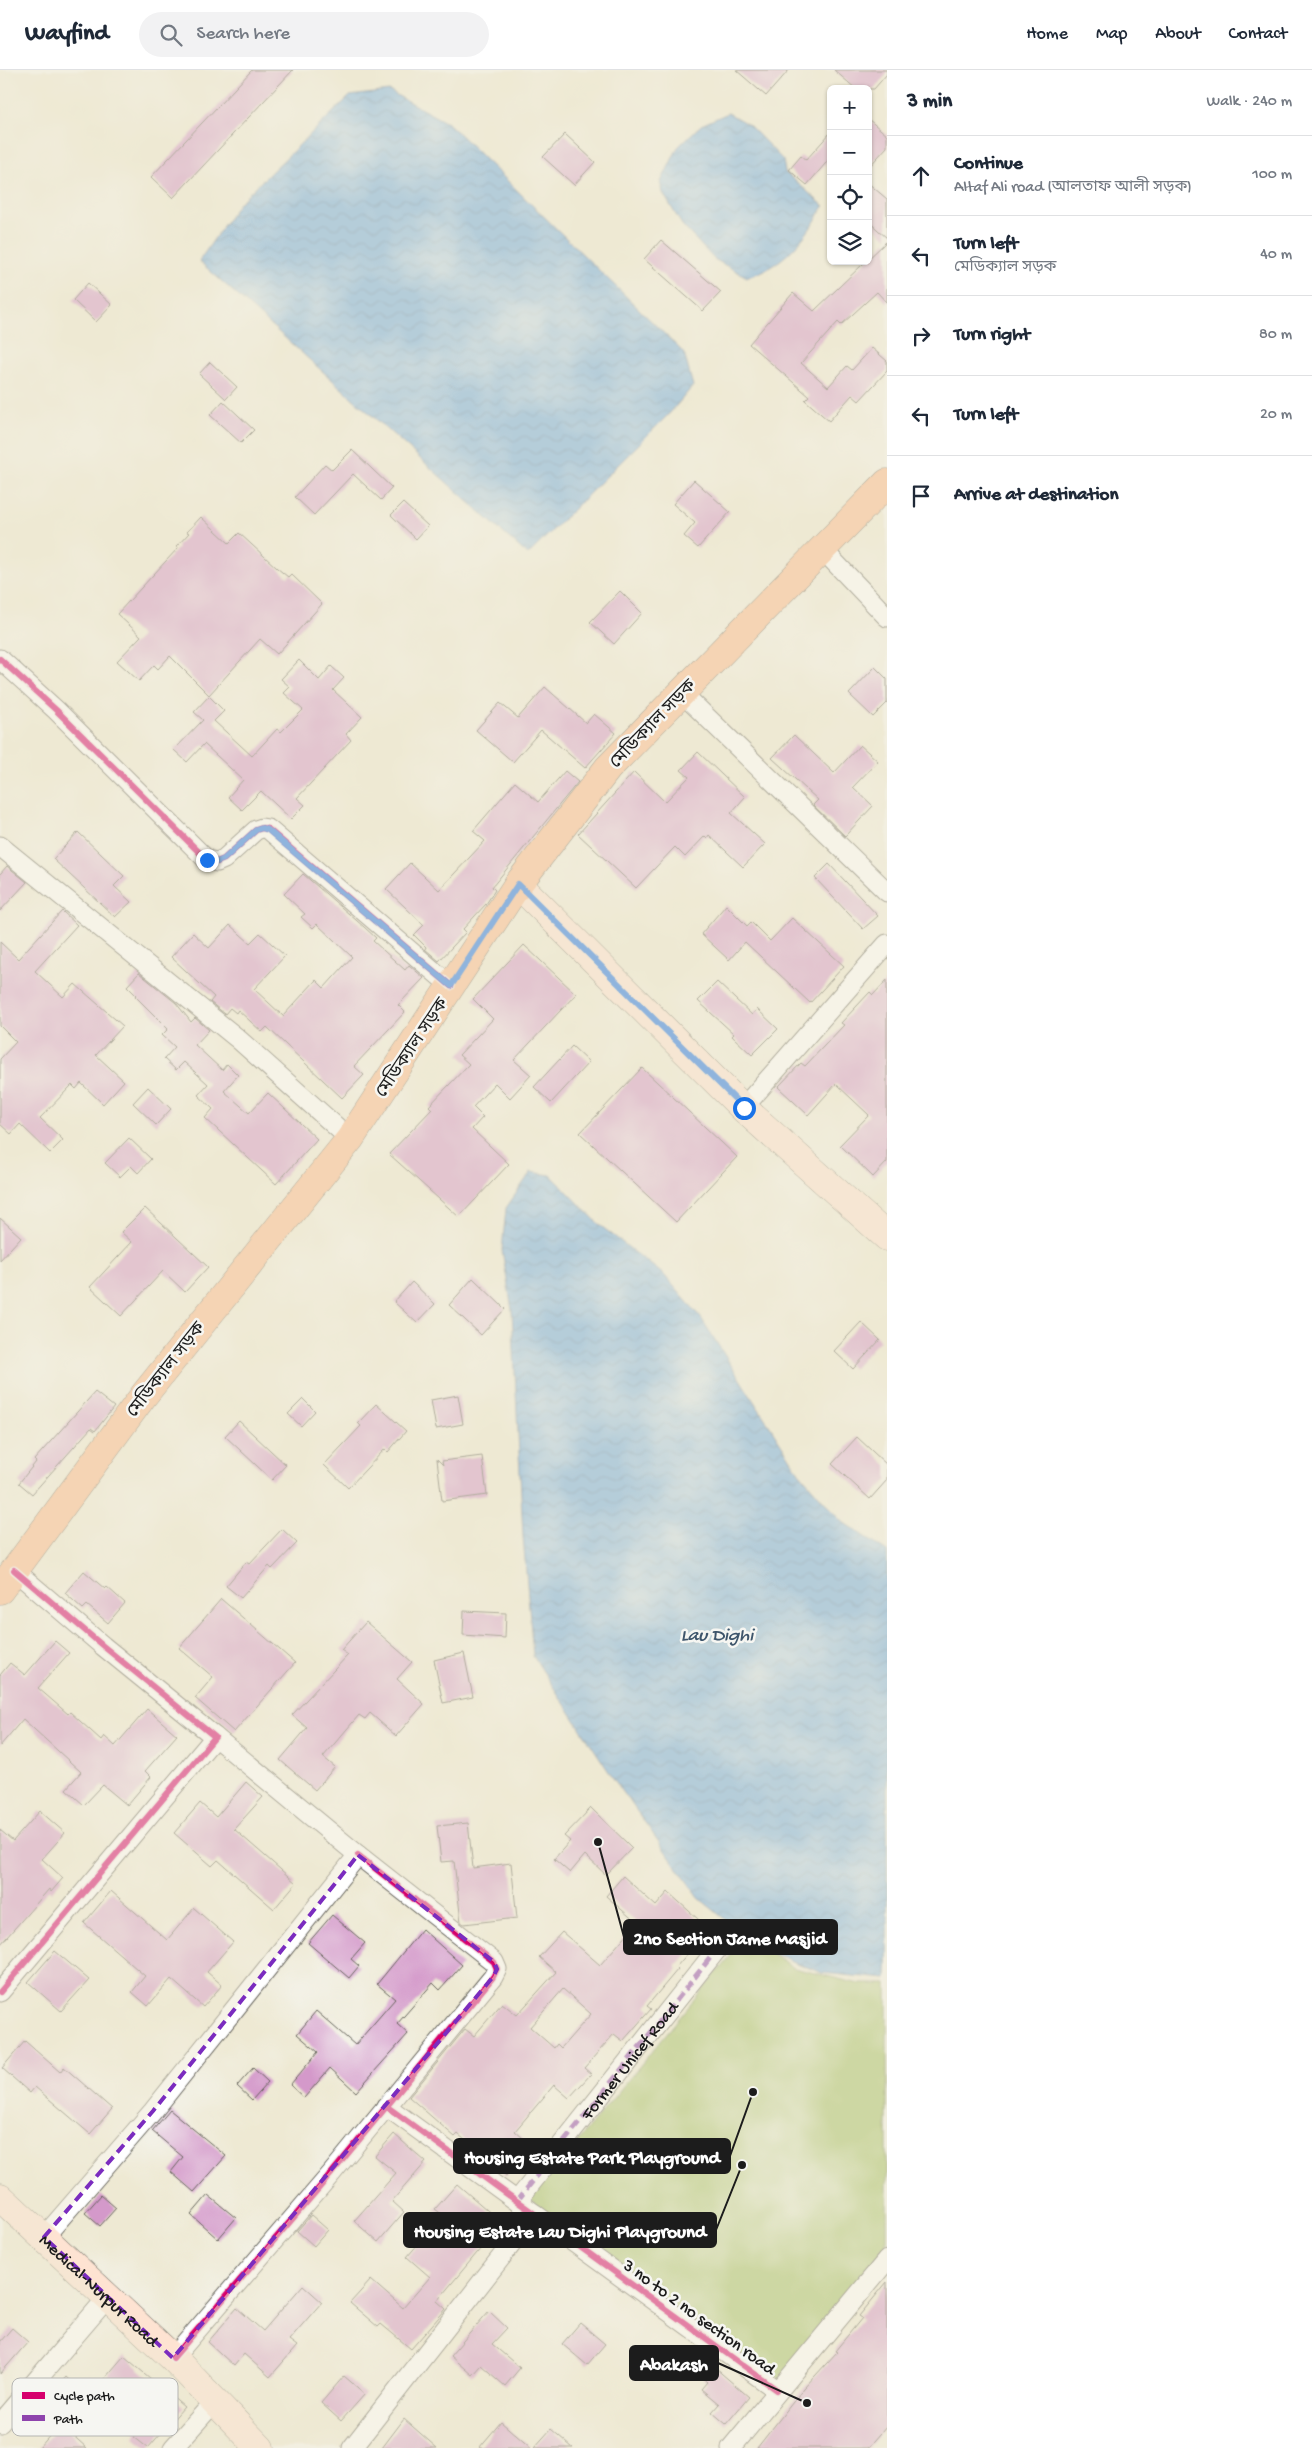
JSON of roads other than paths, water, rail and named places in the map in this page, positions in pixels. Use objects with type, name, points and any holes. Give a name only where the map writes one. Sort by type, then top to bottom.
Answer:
[{"type":"main road","name":"মেডিক্যাল সড়ক","points":[[7,1580],[144,1395],[350,1139],[518,884],[608,768],[887,483]]},
{"type":"main road","points":[[518,884],[744,1108],[887,1236]]},
{"type":"main road","name":"Medical-Nurpur Road","points":[[0,2197],[173,2358],[260,2448]]},
{"type":"street","points":[[822,549],[887,617]]},
{"type":"street","points":[[0,659],[56,710],[207,860],[217,862],[224,859],[256,830],[262,828],[268,830],[451,986]]},
{"type":"street","points":[[682,693],[887,892]]},
{"type":"street","points":[[0,846],[237,1038],[350,1139]]},
{"type":"street","points":[[744,1108],[886,949]]},
{"type":"street","points":[[7,1580],[103,1646],[358,1855],[494,1962],[497,1969],[493,1977],[275,2241],[173,2358]]},
{"type":"street","points":[[0,1992],[215,1737]]},
{"type":"street","points":[[44,2236],[153,2112],[358,1855]]},
{"type":"street","name":"Former Unicef Road","points":[[517,2201],[722,1943]]},
{"type":"street","name":"3 no to 2 no section road","points":[[386,2106],[777,2390]]},
{"type":"street","points":[[352,2448],[535,2214]]},
{"type":"street","points":[[731,2448],[777,2390],[887,2260]]},
{"type":"street","points":[[39,2378],[107,2298]]},
{"type":"street","points":[[173,2448],[216,2401]]},
{"type":"street","points":[[0,2423],[12,2409]]},
{"type":"water","points":[[389,91],[449,124],[684,353],[693,386],[670,413],[528,555],[199,261],[239,203],[350,96]]},
{"type":"water","points":[[728,113],[749,125],[783,160],[785,172],[824,206],[810,229],[793,249],[772,266],[747,277],[714,259],[682,225],[663,193],[661,182],[678,147],[701,125]]},
{"type":"water","name":"Lau Dighi","points":[[531,1172],[551,1175],[601,1226],[664,1275],[701,1318],[799,1472],[840,1520],[887,1552],[887,1979],[822,1973],[760,1948],[699,1898],[613,1778],[533,1656],[523,1536],[512,1310],[502,1250],[506,1208]]},
{"type":"place","name":"2no Section Jame Masjid","points":[[598,1842]]},
{"type":"place","name":"Housing Estate Park Playground","points":[[753,2092]]},
{"type":"place","name":"Housing Estate Lau Dighi Playground","points":[[742,2165]]},
{"type":"place","name":"Abakash","points":[[807,2403]]}]
